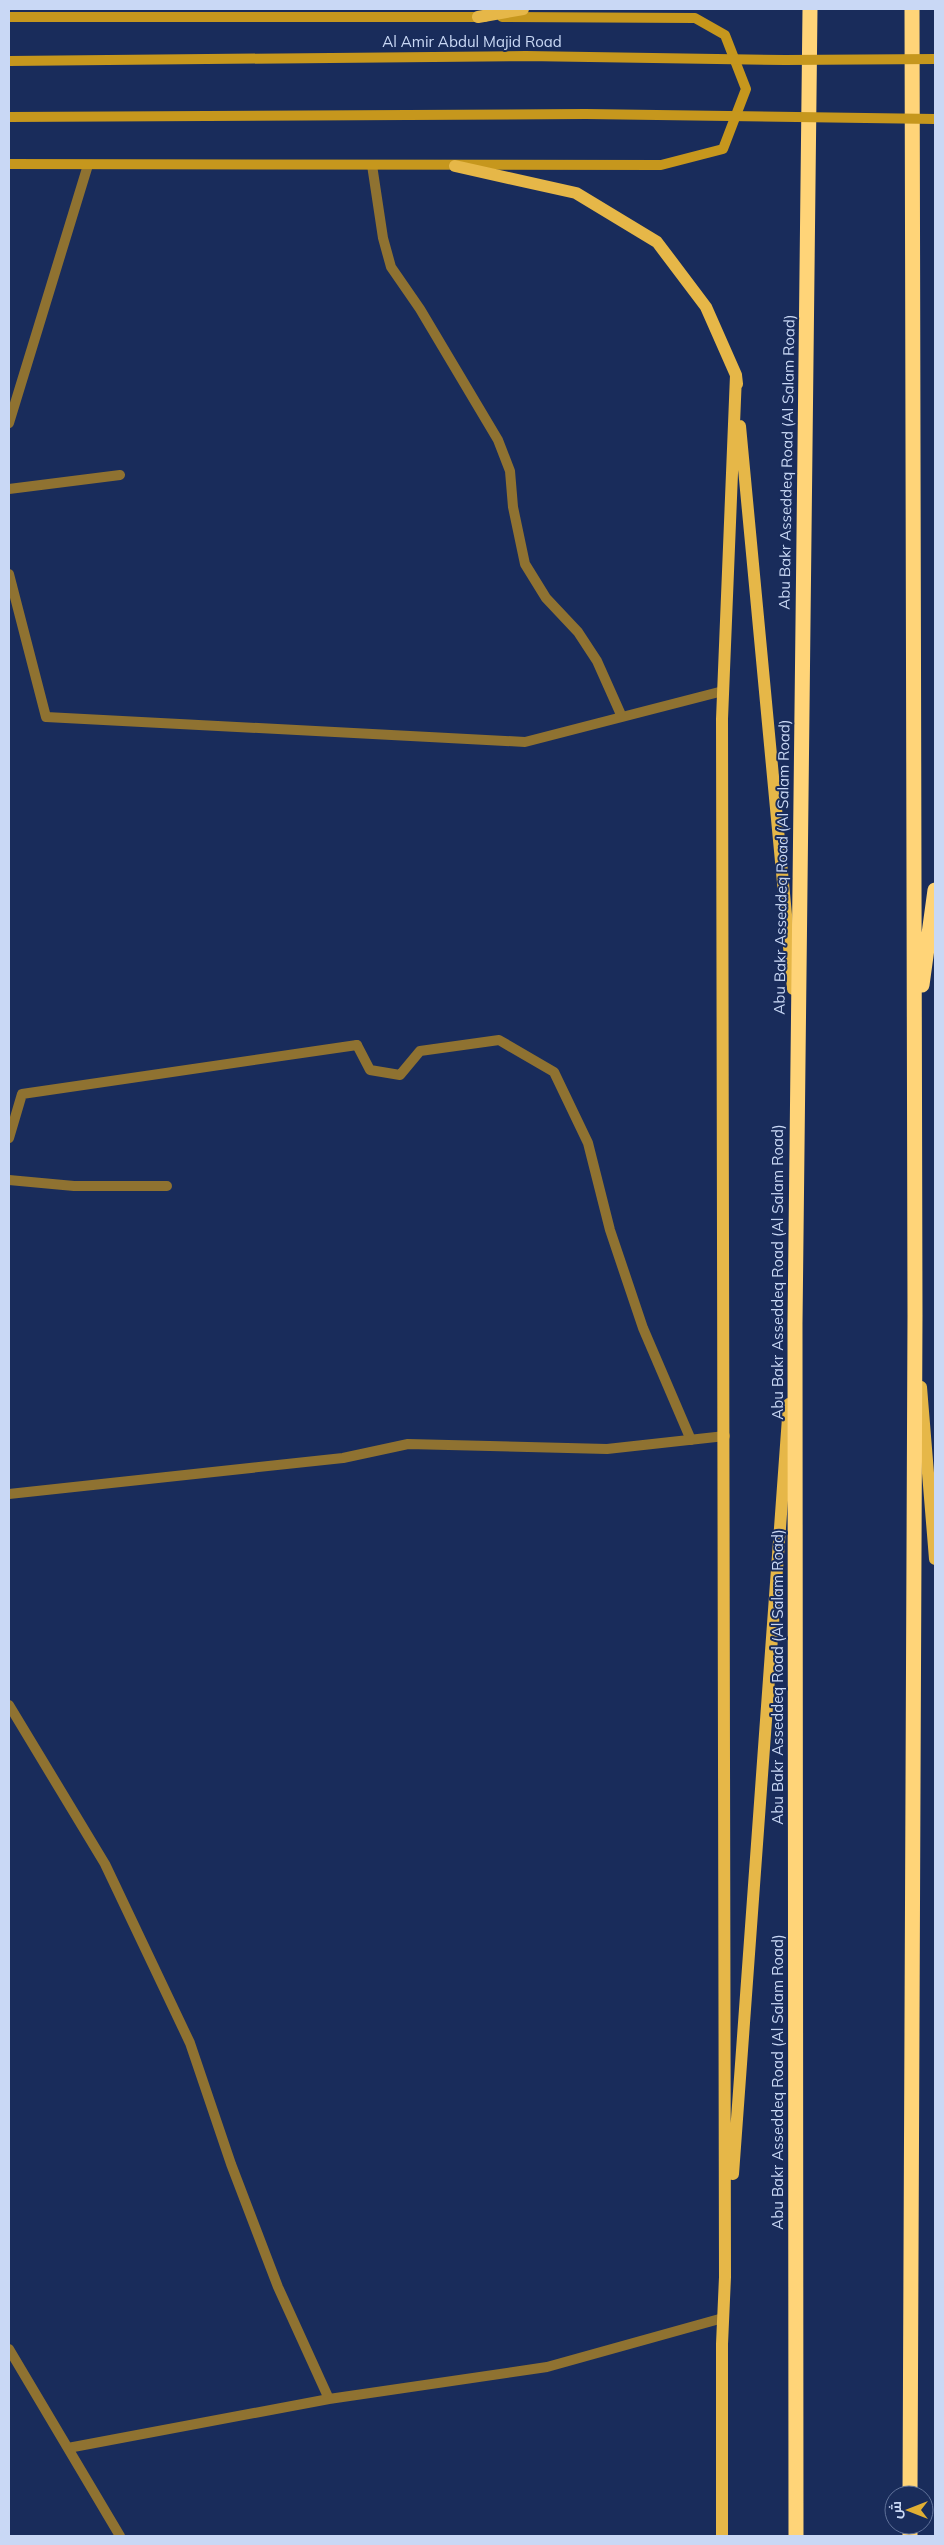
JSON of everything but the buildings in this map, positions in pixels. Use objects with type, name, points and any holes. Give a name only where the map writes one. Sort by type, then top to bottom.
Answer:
[{"type":"highway","name":"Abu Bakr Asseddeq Road (Al Salam Road)","points":[[796,2536],[795,1324],[810,9]]},
{"type":"highway","points":[[910,2485],[915,1314],[912,9]]},
{"type":"highway","points":[[915,1041],[935,890]]},
{"type":"main road","points":[[478,17],[523,9]]},
{"type":"main road","points":[[9,17],[695,18],[725,35],[746,89],[723,149],[661,165],[9,164]]},
{"type":"main road","name":"Al Amir Abdul Majid Road","points":[[9,61],[516,56],[785,60],[935,59]]},
{"type":"main road","points":[[9,117],[506,114],[935,119]]},
{"type":"main road","points":[[455,166],[576,193],[657,242],[706,307],[736,375],[798,1038]]},
{"type":"main road","points":[[725,2278],[723,691],[736,375]]},
{"type":"main road","points":[[915,1314],[935,1559]]},
{"type":"main road","points":[[722,2536],[723,2318],[725,2278],[795,1324]]},
{"type":"street","points":[[9,424],[88,165]]},
{"type":"street","points":[[372,165],[383,238],[392,267],[420,308],[498,440],[510,471],[514,515],[525,564],[546,598],[578,632],[597,660],[622,717]]},
{"type":"street","points":[[9,490],[120,475]]},
{"type":"street","points":[[9,574],[46,717],[525,742],[723,691]]},
{"type":"street","points":[[9,1138],[22,1094],[357,1045],[370,1070],[400,1075],[420,1051],[499,1040],[554,1072],[588,1143],[610,1230],[640,1319],[691,1440]]},
{"type":"street","points":[[9,1180],[74,1186],[167,1186]]},
{"type":"street","points":[[9,1494],[342,1458],[408,1444],[607,1449],[725,1436]]},
{"type":"street","points":[[9,1705],[105,1864],[190,2043],[231,2164],[278,2286],[329,2399]]},
{"type":"street","points":[[68,2448],[329,2399],[547,2367],[723,2318]]},
{"type":"street","points":[[9,2349],[120,2536]]}]
